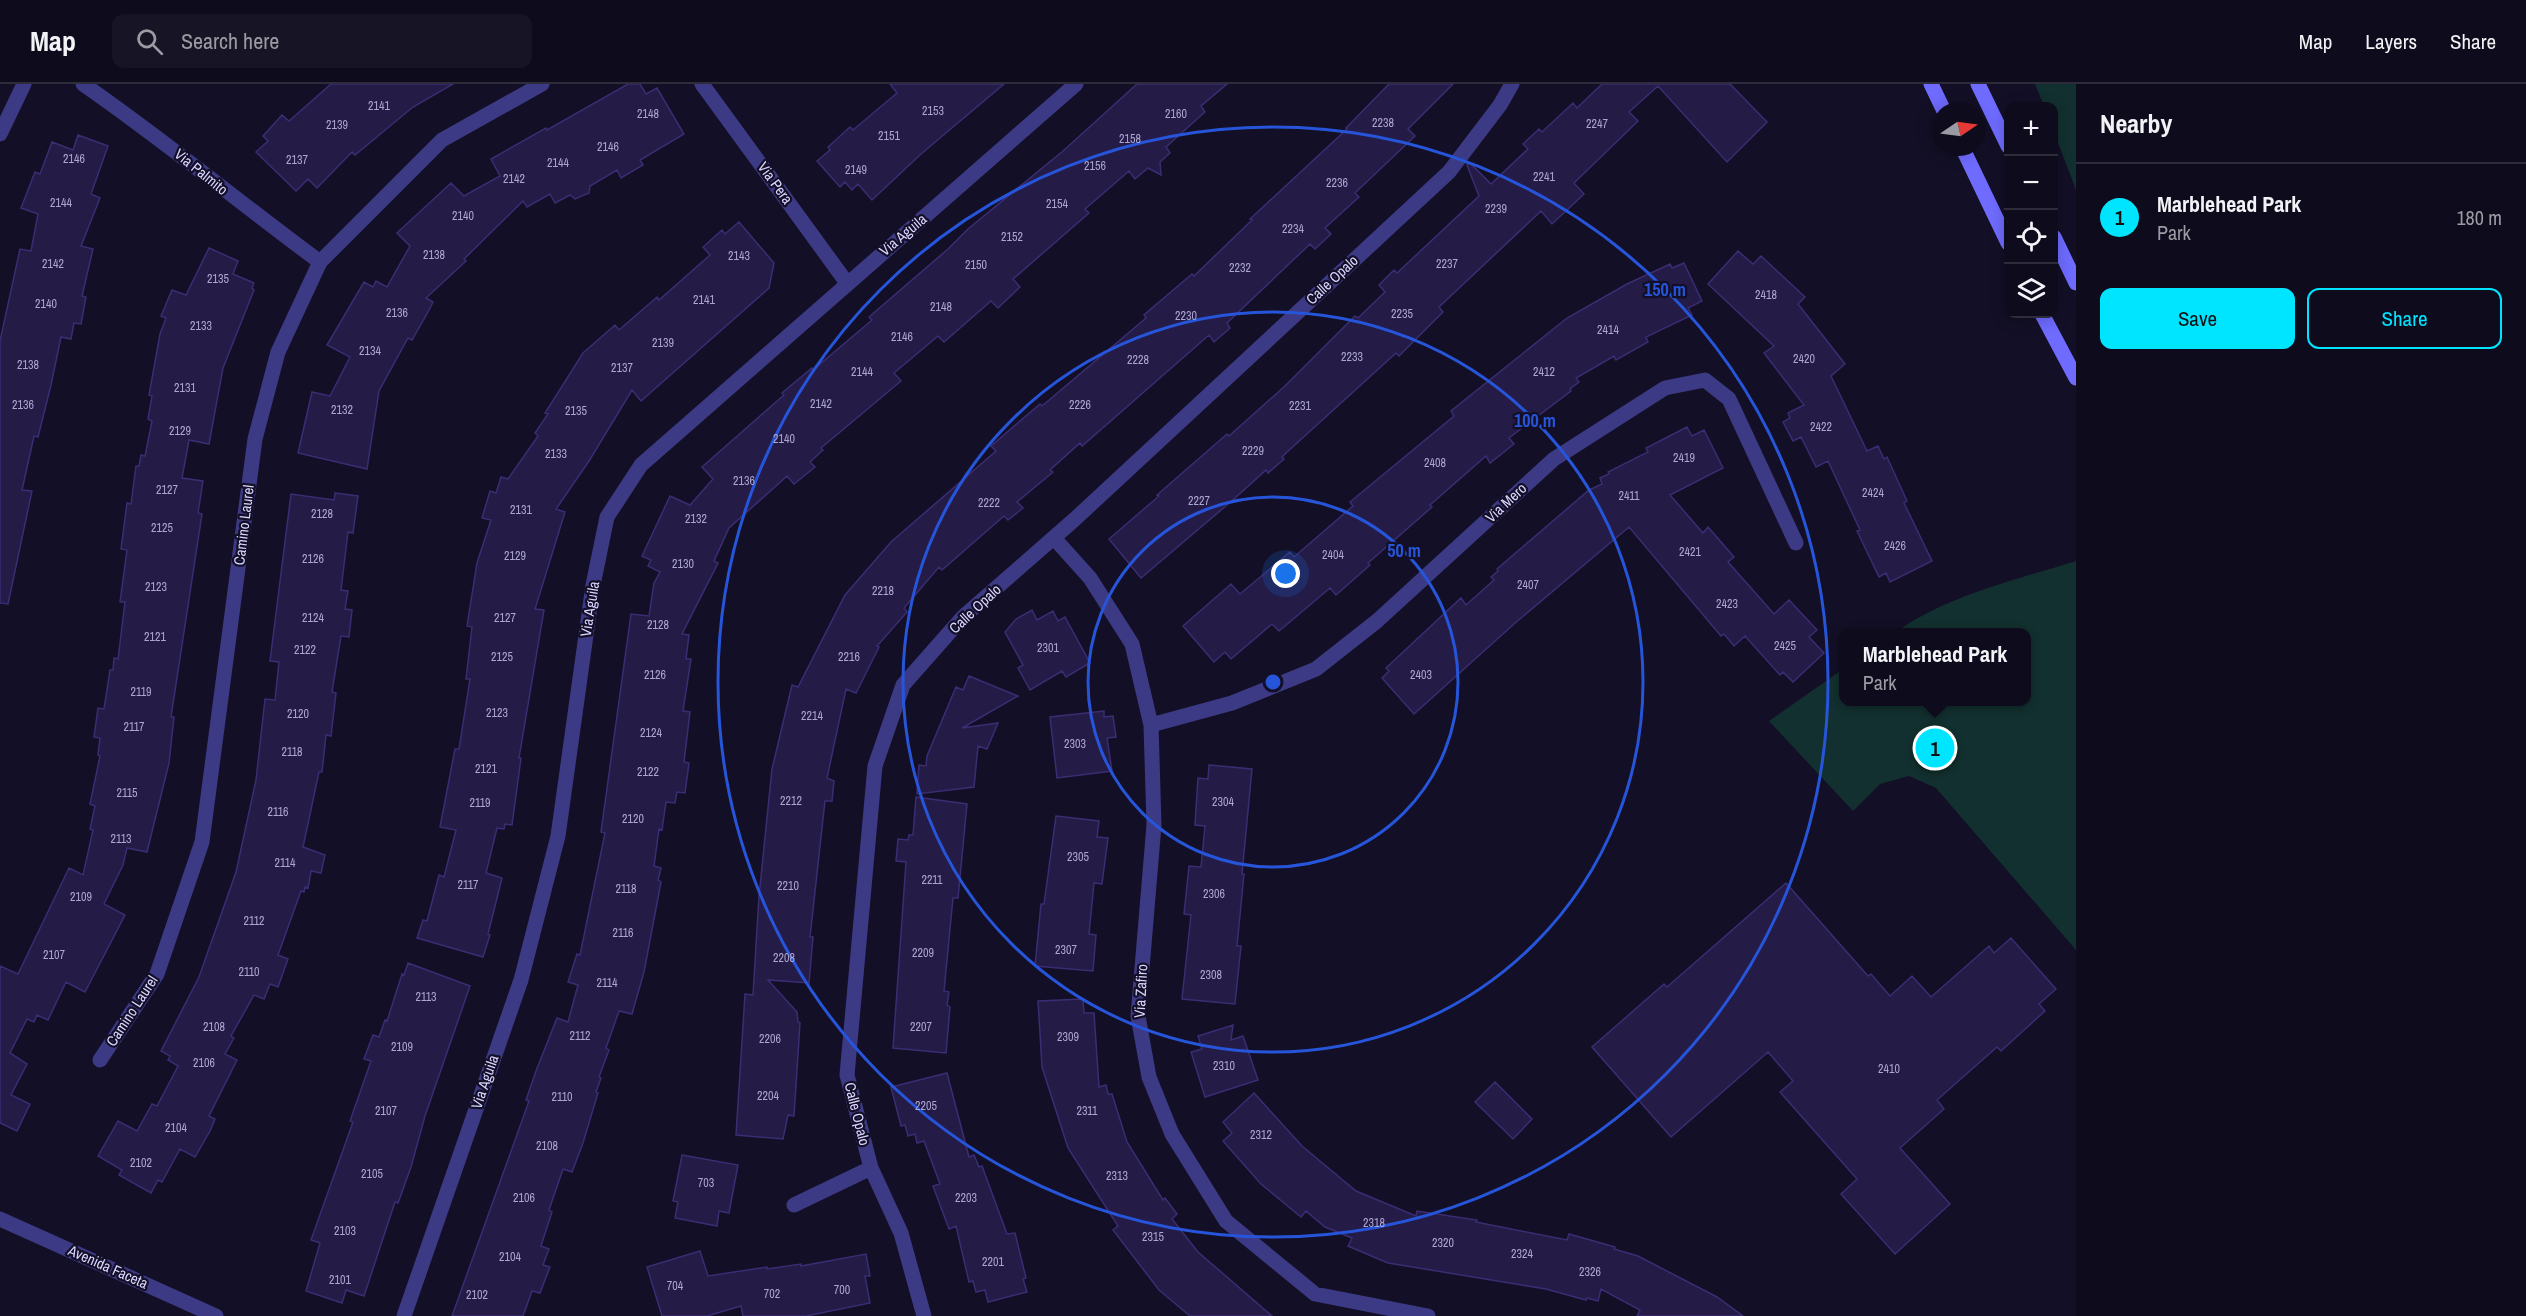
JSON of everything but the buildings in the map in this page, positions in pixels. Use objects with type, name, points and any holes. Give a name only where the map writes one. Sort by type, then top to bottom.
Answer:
[{"type":"main road","points":[[1931,84],[1940,102]]},
{"type":"main road","points":[[1978,84],[2004,138]]},
{"type":"main road","points":[[1966,156],[2004,235]]},
{"type":"main road","points":[[2058,245],[2076,283]]},
{"type":"main road","points":[[2044,318],[2076,378]]},
{"type":"street","points":[[0,135],[24,84]]},
{"type":"street","name":"Via Palmito","points":[[83,84],[140,123],[237,201],[320,261]]},
{"type":"street","name":"Camino Laurel","points":[[100,1060],[157,974],[202,842],[255,439],[278,352],[320,261],[442,140],[542,84]]},
{"type":"street","name":"Via Pera","points":[[702,84],[847,283]]},
{"type":"street","name":"Via Aguila","points":[[404,1316],[521,980],[558,837],[593,585],[608,517],[641,465],[1076,84]]},
{"type":"street","name":"Calle Opalo","points":[[924,1316],[901,1233],[871,1168],[848,1075],[875,766],[903,685],[963,617],[1054,538],[1449,171],[1500,105],[1512,84]]},
{"type":"street","name":"Via Mero","points":[[1151,725],[1232,703],[1317,669],[1377,621],[1554,459],[1665,388],[1705,380],[1730,399],[1796,543]]},
{"type":"street","name":"Via Zafiro","points":[[1054,538],[1090,578],[1132,644],[1151,725],[1154,825],[1138,1016],[1149,1077],[1172,1134],[1226,1221],[1315,1294],[1428,1316]]},
{"type":"street","points":[[794,1205],[871,1168]]},
{"type":"street","name":"Avenida Faceta","points":[[0,1219],[216,1316]]},
{"type":"green space","points":[[2035,84],[2076,84],[2076,190],[2058,143],[2058,102],[2042,102]]},
{"type":"green space","points":[[2076,561],[2076,950],[1936,788],[1909,776],[1880,784],[1853,811],[1769,721],[1839,672],[1839,706],[2031,706],[2031,628],[1902,628],[1960,598]]},
{"type":"place","name":"Marblehead Park","points":[[1935,748]]}]
